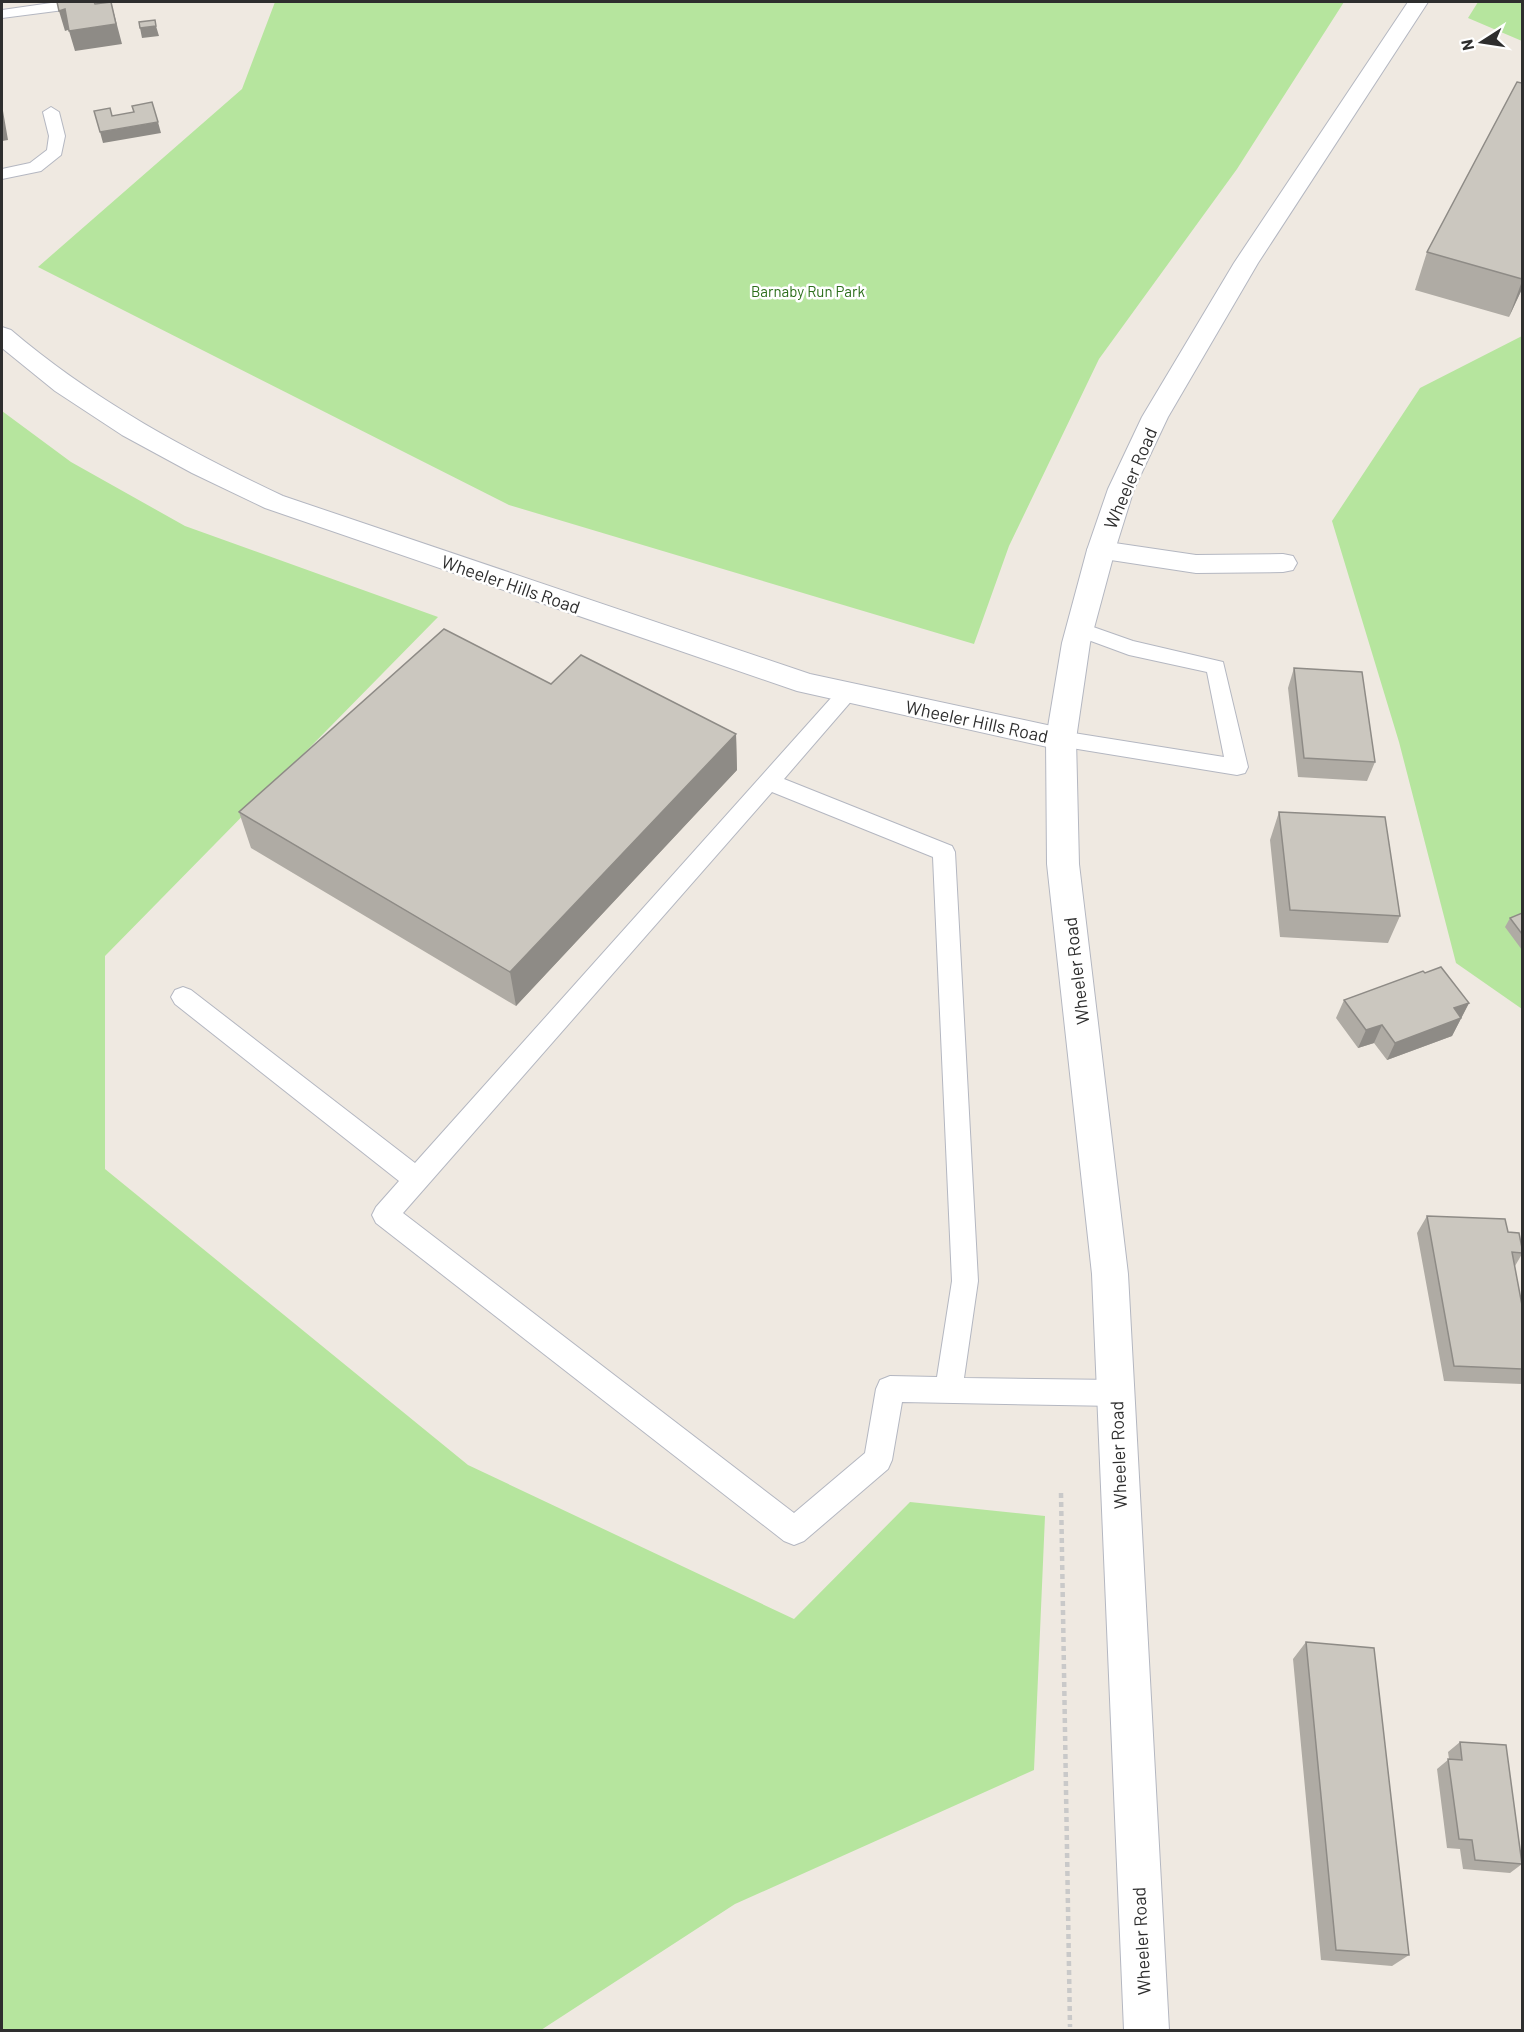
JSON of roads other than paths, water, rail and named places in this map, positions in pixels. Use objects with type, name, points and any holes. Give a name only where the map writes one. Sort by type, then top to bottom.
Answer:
[{"type":"main road","name":"Wheeler Road","points":[[1146,2031],[1110,1274],[1063,864],[1061,739],[1079,629],[1101,550],[1126,479],[1155,417],[1246,263],[1418,2]]},
{"type":"main road","name":"Wheeler Hills Road","points":[[2,335],[74,395],[196,466],[274,502],[807,684],[1061,739]]},
{"type":"main road","points":[[1101,550],[1196,564],[1282,563]]},
{"type":"lane","points":[[2,14],[87,2]]},
{"type":"lane","points":[[2,174],[35,167],[55,152],[57,136],[51,112]]},
{"type":"lane","points":[[1061,739],[1237,767],[1216,668],[1129,648],[1079,629]]},
{"type":"lane","points":[[847,693],[385,1215],[794,1531],[878,1460],[890,1389],[1116,1393]]},
{"type":"lane","points":[[769,782],[944,852],[965,1281],[948,1391]]},
{"type":"lane","points":[[183,997],[417,1180]]},
{"type":"park label","name":"Barnaby Run Park","points":[[808,291]]}]
